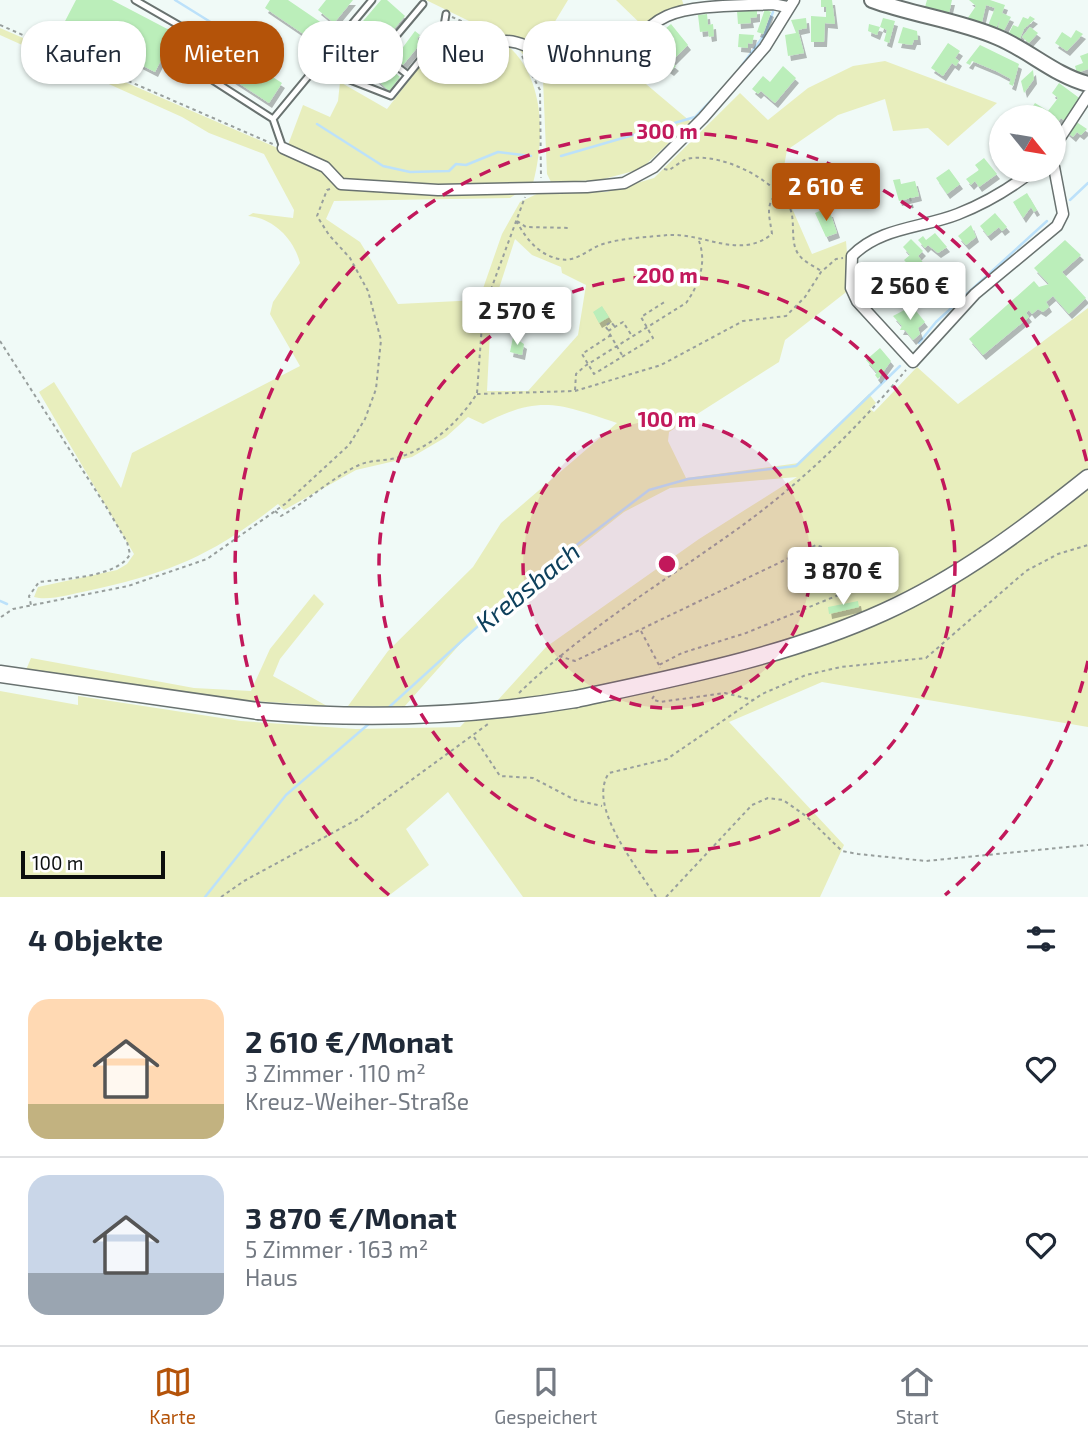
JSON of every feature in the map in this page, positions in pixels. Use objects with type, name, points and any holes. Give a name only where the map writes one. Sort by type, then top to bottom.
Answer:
[{"type":"main road","points":[[872,0],[995,36],[1021,48],[1057,72],[1088,84]]},
{"type":"main road","points":[[0,674],[258,711],[314,716],[418,717],[496,711],[576,699],[662,673],[813,639],[883,612],[993,550],[1088,478]]},
{"type":"street","points":[[509,41],[522,41],[566,69],[589,69],[619,59],[664,17],[680,11],[791,3]]},
{"type":"street","points":[[283,148],[325,167],[341,184],[438,190],[624,183],[654,167],[703,118],[765,47],[791,3]]},
{"type":"street","points":[[1066,129],[1088,95]]},
{"type":"street","points":[[1018,182],[1006,191],[958,215],[881,236],[863,245],[852,256],[851,288],[857,301],[913,362],[975,293],[1057,226],[1063,214],[1057,182]]},
{"type":"lane","points":[[135,0],[187,30],[188,65],[273,119],[283,148]]},
{"type":"lane","points":[[354,21],[372,0]]},
{"type":"lane","points":[[408,75],[381,54],[423,4]]},
{"type":"lane","points":[[403,81],[443,32],[446,15]]},
{"type":"lane","points":[[273,119],[302,84]]},
{"type":"lane","points":[[364,84],[391,96],[401,84]]},
{"type":"path","points":[[446,15],[460,21]]},
{"type":"path","points":[[0,24],[283,148]]},
{"type":"path","points":[[509,43],[519,51],[540,90],[540,188]]},
{"type":"path","points":[[654,167],[668,170],[690,158],[707,158],[747,171],[778,192],[790,206],[795,249],[800,257],[821,272]]},
{"type":"path","points":[[1,617],[6,611],[128,586],[179,570],[234,542],[275,511],[349,445],[365,419],[376,389],[381,340],[368,290],[350,258],[329,235],[317,216],[327,190],[341,184]]},
{"type":"path","points":[[275,511],[281,516],[296,508],[360,464],[416,451],[455,422],[477,394],[483,312],[528,188]]},
{"type":"path","points":[[516,220],[529,242],[543,253],[559,259],[573,260],[604,244],[671,235],[744,247],[760,244],[772,234],[768,207],[771,198],[778,192]]},
{"type":"path","points":[[910,198],[914,209]]},
{"type":"path","points":[[516,220],[526,227],[571,228]]},
{"type":"path","points":[[575,391],[576,374],[588,364],[686,303],[696,289],[703,250],[699,239]]},
{"type":"path","points":[[477,394],[575,391],[660,365],[743,321],[786,316],[805,297],[821,272],[836,259],[852,256]]},
{"type":"path","points":[[611,335],[582,354],[594,374],[653,338],[640,317],[666,301]]},
{"type":"path","points":[[615,327],[611,322],[605,326],[623,356]]},
{"type":"path","points":[[608,331],[623,323],[633,337]]},
{"type":"path","points":[[0,341],[105,505],[127,542],[130,554],[126,562],[116,567],[86,576],[39,583],[29,596],[31,606]]},
{"type":"path","points":[[512,699],[557,656],[779,497],[872,411],[913,362]]},
{"type":"path","points":[[557,656],[575,662],[806,548],[816,545],[839,553],[850,581],[841,594],[746,633],[682,653],[662,673]]},
{"type":"path","points":[[656,897],[616,835],[604,806],[602,782],[609,772],[667,759],[753,700],[807,675],[841,667],[926,658],[1004,586],[1058,554],[1088,545]]},
{"type":"path","points":[[640,630],[662,673],[662,690],[653,696],[654,701],[725,693],[753,700]]},
{"type":"path","points":[[221,897],[288,855],[335,834],[491,722]]},
{"type":"path","points":[[473,736],[500,776],[533,778],[575,800],[593,806],[604,806]]},
{"type":"path","points":[[666,897],[752,805],[768,798],[783,800],[806,816],[842,850],[858,854],[926,861],[1088,845]]},
{"type":"green space","points":[[426,0],[568,0],[555,21],[523,21],[523,54],[509,41],[509,21],[469,21]]},
{"type":"green space","points":[[616,0],[682,0],[684,6],[666,11],[654,21],[638,21]]},
{"type":"green space","points":[[0,28],[21,37],[21,44],[0,35]]},
{"type":"green space","points":[[509,47],[523,64],[523,84],[532,84],[537,99],[540,133],[533,183],[510,198],[334,201],[326,219],[360,242],[398,304],[479,300],[502,234],[520,202],[539,193],[606,192],[654,178],[740,93],[768,120],[808,88],[853,66],[885,61],[997,103],[989,105],[989,110],[948,146],[928,128],[893,131],[885,99],[838,115],[787,150],[781,183],[812,254],[846,241],[850,289],[785,340],[779,362],[669,432],[668,441],[686,478],[799,463],[869,394],[876,403],[870,409],[874,412],[917,367],[958,404],[1088,308],[1088,727],[822,682],[729,722],[844,845],[820,897],[523,897],[448,792],[406,829],[429,865],[387,897],[0,897],[0,691],[78,705],[78,696],[241,721],[356,729],[460,727],[482,704],[498,700],[546,647],[699,539],[797,477],[670,488],[624,512],[469,634],[404,707],[348,706],[388,651],[473,567],[501,523],[617,423],[550,405],[520,409],[483,424],[468,417],[446,437],[412,457],[356,470],[284,510],[278,504],[232,537],[188,560],[116,584],[61,597],[34,597],[38,587],[117,570],[127,564],[134,554],[39,392],[54,382],[121,488],[132,453],[300,366],[270,314],[273,302],[300,263],[297,254],[288,238],[274,225],[248,216],[253,213],[293,218],[294,210],[264,154],[209,133],[182,117],[109,84],[129,84],[289,153],[288,145],[303,105],[330,117],[338,101],[340,84],[387,109],[417,70],[417,84],[509,84]],"holes":[[[515,239],[532,255],[561,267],[562,273],[586,285],[578,335],[528,391],[487,391],[491,313]]]},
{"type":"green space","points":[[543,84],[646,84],[691,122],[641,169],[600,180],[551,182],[547,174]]},
{"type":"green space","points":[[314,594],[324,604],[280,659],[273,676],[327,706],[253,701],[26,670],[31,658],[194,688],[251,691],[270,649]]},
{"type":"building","points":[[76,0],[112,0],[160,25],[160,62],[155,72],[146,67],[146,21],[65,21]]},
{"type":"building","points":[[270,0],[288,0],[319,21],[298,21],[298,30],[265,8]]},
{"type":"building","points":[[326,0],[353,0],[336,21],[332,21],[318,10]]},
{"type":"building","points":[[381,0],[387,0],[405,16],[401,21],[363,21]]},
{"type":"building","points":[[821,0],[832,0],[835,24],[825,23],[824,42],[811,42],[811,16],[826,17],[826,7],[821,7]]},
{"type":"building","points":[[927,0],[952,0],[949,13],[925,7]]},
{"type":"building","points":[[969,0],[990,0],[1005,5],[1002,13],[1011,17],[1002,34],[997,32],[1000,19],[995,31],[987,28],[995,8],[986,5],[981,26],[965,22],[976,6]]},
{"type":"building","points":[[757,9],[757,17],[750,18],[751,23],[738,24],[737,11]]},
{"type":"building","points":[[765,9],[771,12],[763,34],[757,32]]},
{"type":"building","points":[[707,14],[708,25],[713,24],[714,36],[709,37],[708,31],[700,32],[698,15]]},
{"type":"building","points":[[1030,16],[1035,19],[1024,29],[1019,41],[1008,35],[1013,25],[1018,27],[1023,17],[1028,19]]},
{"type":"building","points":[[806,18],[807,28],[798,30],[804,53],[788,56],[785,35],[796,33],[791,20]]},
{"type":"building","points":[[883,18],[895,21],[889,43],[884,41],[887,30],[880,27]]},
{"type":"building","points":[[869,24],[880,27],[877,35],[868,31]]},
{"type":"building","points":[[903,27],[917,31],[918,40],[914,40],[912,45],[898,43]]},
{"type":"building","points":[[1030,27],[1038,33],[1029,43],[1022,37]]},
{"type":"building","points":[[676,30],[688,45],[676,57]]},
{"type":"building","points":[[1076,30],[1083,34],[1067,51],[1055,43],[1062,32],[1071,38]]},
{"type":"building","points":[[415,31],[417,33],[417,48],[403,65],[403,47]]},
{"type":"building","points":[[739,34],[754,35],[748,48],[738,47]]},
{"type":"building","points":[[948,43],[960,51],[955,58],[959,61],[956,66],[952,63],[943,76],[931,68]]},
{"type":"building","points":[[980,45],[1019,64],[1013,86],[1009,84],[1011,79],[996,71],[972,61],[970,65],[966,63]]},
{"type":"building","points":[[1088,53],[1088,69],[1077,73],[1075,66],[1083,63],[1080,56]]},
{"type":"building","points":[[783,66],[796,78],[775,103],[761,91],[758,94],[752,89],[763,76],[770,82]]},
{"type":"building","points":[[1033,70],[1034,79],[1024,93],[1021,81]]},
{"type":"building","points":[[1059,83],[1082,100],[1066,120],[1066,105],[1053,105],[1058,98],[1052,93]]},
{"type":"building","points":[[240,84],[281,84],[269,103]]},
{"type":"building","points":[[382,84],[394,84],[389,91]]},
{"type":"building","points":[[1075,121],[1087,129],[1081,135],[1077,132],[1073,137],[1066,131]]},
{"type":"building","points":[[984,158],[989,164],[989,180],[979,187],[975,181],[971,185],[966,179],[979,170],[975,165]]},
{"type":"building","points":[[949,169],[960,184],[947,194],[936,178]]},
{"type":"building","points":[[900,179],[901,184],[915,181],[919,196],[899,201],[893,180]]},
{"type":"building","points":[[1027,193],[1037,210],[1034,212],[1031,207],[1023,218],[1013,202]]},
{"type":"building","points":[[824,209],[826,213],[830,212],[837,233],[826,237],[815,213]]},
{"type":"building","points":[[995,213],[1007,227],[1002,231],[999,227],[988,236],[980,226]]},
{"type":"building","points":[[971,225],[976,237],[966,245],[958,236]]},
{"type":"building","points":[[935,233],[947,247],[938,253],[928,245],[925,248],[918,240],[923,236],[926,240]]},
{"type":"building","points":[[911,239],[923,251],[918,256],[925,265],[916,273],[904,260],[910,255],[903,247]]},
{"type":"building","points":[[1065,240],[1081,255],[1062,272],[1086,298],[1069,314],[1053,296],[1046,302],[1049,307],[1043,312],[1038,309],[1032,314],[1029,310],[1026,313],[1029,317],[983,355],[969,339],[1034,281],[1039,287],[1049,284],[1034,268]]},
{"type":"building","points":[[602,306],[609,317],[599,323],[593,312]]},
{"type":"building","points":[[912,306],[925,322],[918,328],[920,334],[913,340],[905,330],[900,330],[902,326],[893,316]]},
{"type":"building","points":[[513,337],[524,344],[522,355],[510,352]]},
{"type":"building","points":[[880,348],[891,361],[878,379],[875,375],[877,373],[866,360]]},
{"type":"building","points":[[858,601],[859,607],[829,614],[828,607]]},
{"type":"waterway","points":[[175,0],[209,21]]},
{"type":"waterway","points":[[740,68],[765,34],[773,12]]},
{"type":"waterway","points":[[561,156],[695,117],[722,89]]},
{"type":"waterway","points":[[317,124],[383,166],[410,172],[449,171],[456,164],[466,165],[498,152],[531,156]]},
{"type":"waterway","name":"Krebsbach","points":[[1070,200],[1088,183]]},
{"type":"waterway","name":"Krebsbach","points":[[919,343],[936,322],[1047,221]]},
{"type":"waterway","name":"Krebsbach","points":[[387,709],[520,588],[649,490],[688,479],[796,466],[900,366]]},
{"type":"waterway","points":[[0,601],[7,604]]},
{"type":"waterway","name":"Krebsbach","points":[[205,897],[286,795],[371,722]]}]
